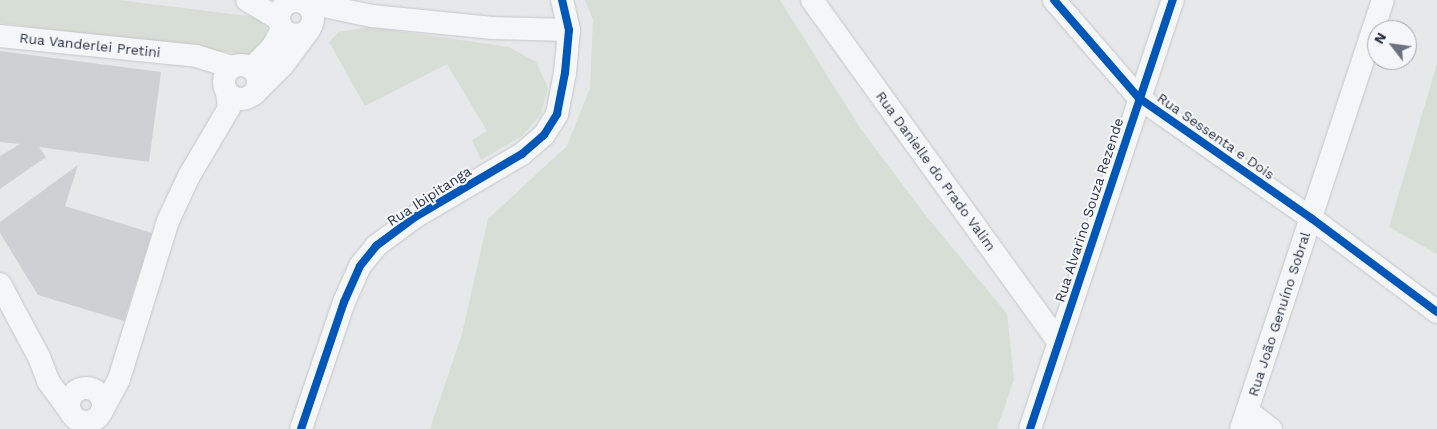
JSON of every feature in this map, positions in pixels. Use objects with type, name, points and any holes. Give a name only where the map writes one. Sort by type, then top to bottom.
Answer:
[{"type":"street","points":[[247,0],[286,14],[372,16],[492,28],[569,30]]},
{"type":"street","points":[[239,84],[283,65],[310,28],[311,10],[286,14],[252,0]]},
{"type":"street","name":"Rua Ibipitanga","points":[[301,429],[344,302],[360,266],[376,246],[415,217],[522,154],[544,135],[557,114],[565,73],[569,30],[562,0]]},
{"type":"street","name":"Rua Danielle do Prado Valim","points":[[812,0],[1059,342]]},
{"type":"street","name":"Rua Sessenta e Dois","points":[[1054,0],[1139,98],[1311,218],[1437,312]]},
{"type":"street","name":"Rua Alvarino Souza Rezende","points":[[1030,429],[1173,0]]},
{"type":"street","name":"Rua João Genuíno Sobral","points":[[1244,420],[1383,0]]},
{"type":"street","points":[[286,14],[290,35],[300,35],[310,28],[372,16]]},
{"type":"street","points":[[85,420],[119,379],[124,354],[168,220],[229,108],[239,84],[273,46],[286,14]]},
{"type":"street","name":"Rua Vanderlei Pretini","points":[[0,36],[196,56],[239,84]]},
{"type":"street","points":[[0,284],[39,357],[52,389],[85,420]]},
{"type":"street","points":[[85,420],[71,397],[81,389],[104,379],[124,354]]},
{"type":"street","points":[[39,357],[81,389],[100,395],[85,420]]},
{"type":"street","points":[[1244,420],[1272,429]]},
{"type":"shaded area","points":[[0,0],[118,0],[257,17],[267,29],[260,55],[242,54],[0,23]]},
{"type":"shaded area","points":[[585,0],[780,0],[860,128],[927,217],[1007,314],[1014,380],[997,429],[430,429],[462,334],[488,219],[567,146],[590,88],[593,20]]},
{"type":"shaded area","points":[[370,27],[509,47],[536,62],[548,88],[541,114],[522,136],[481,160],[472,140],[487,131],[447,64],[365,106],[329,42],[339,32]]},
{"type":"shaded area","points":[[1437,64],[1437,254],[1389,227]]},
{"type":"building","points":[[0,51],[161,72],[149,162],[39,147],[46,157],[0,189],[0,156],[20,144],[0,142]]},
{"type":"building","points":[[78,165],[65,206],[152,233],[124,321],[38,295],[0,233],[0,222]]},
{"type":"cycle path","points":[[301,429],[344,302],[360,266],[376,246],[415,217],[522,154],[544,135],[557,114],[565,73],[569,30],[562,0]]},
{"type":"cycle path","points":[[1054,0],[1139,98],[1311,218],[1437,312]]},
{"type":"cycle path","points":[[1030,429],[1173,0]]}]
